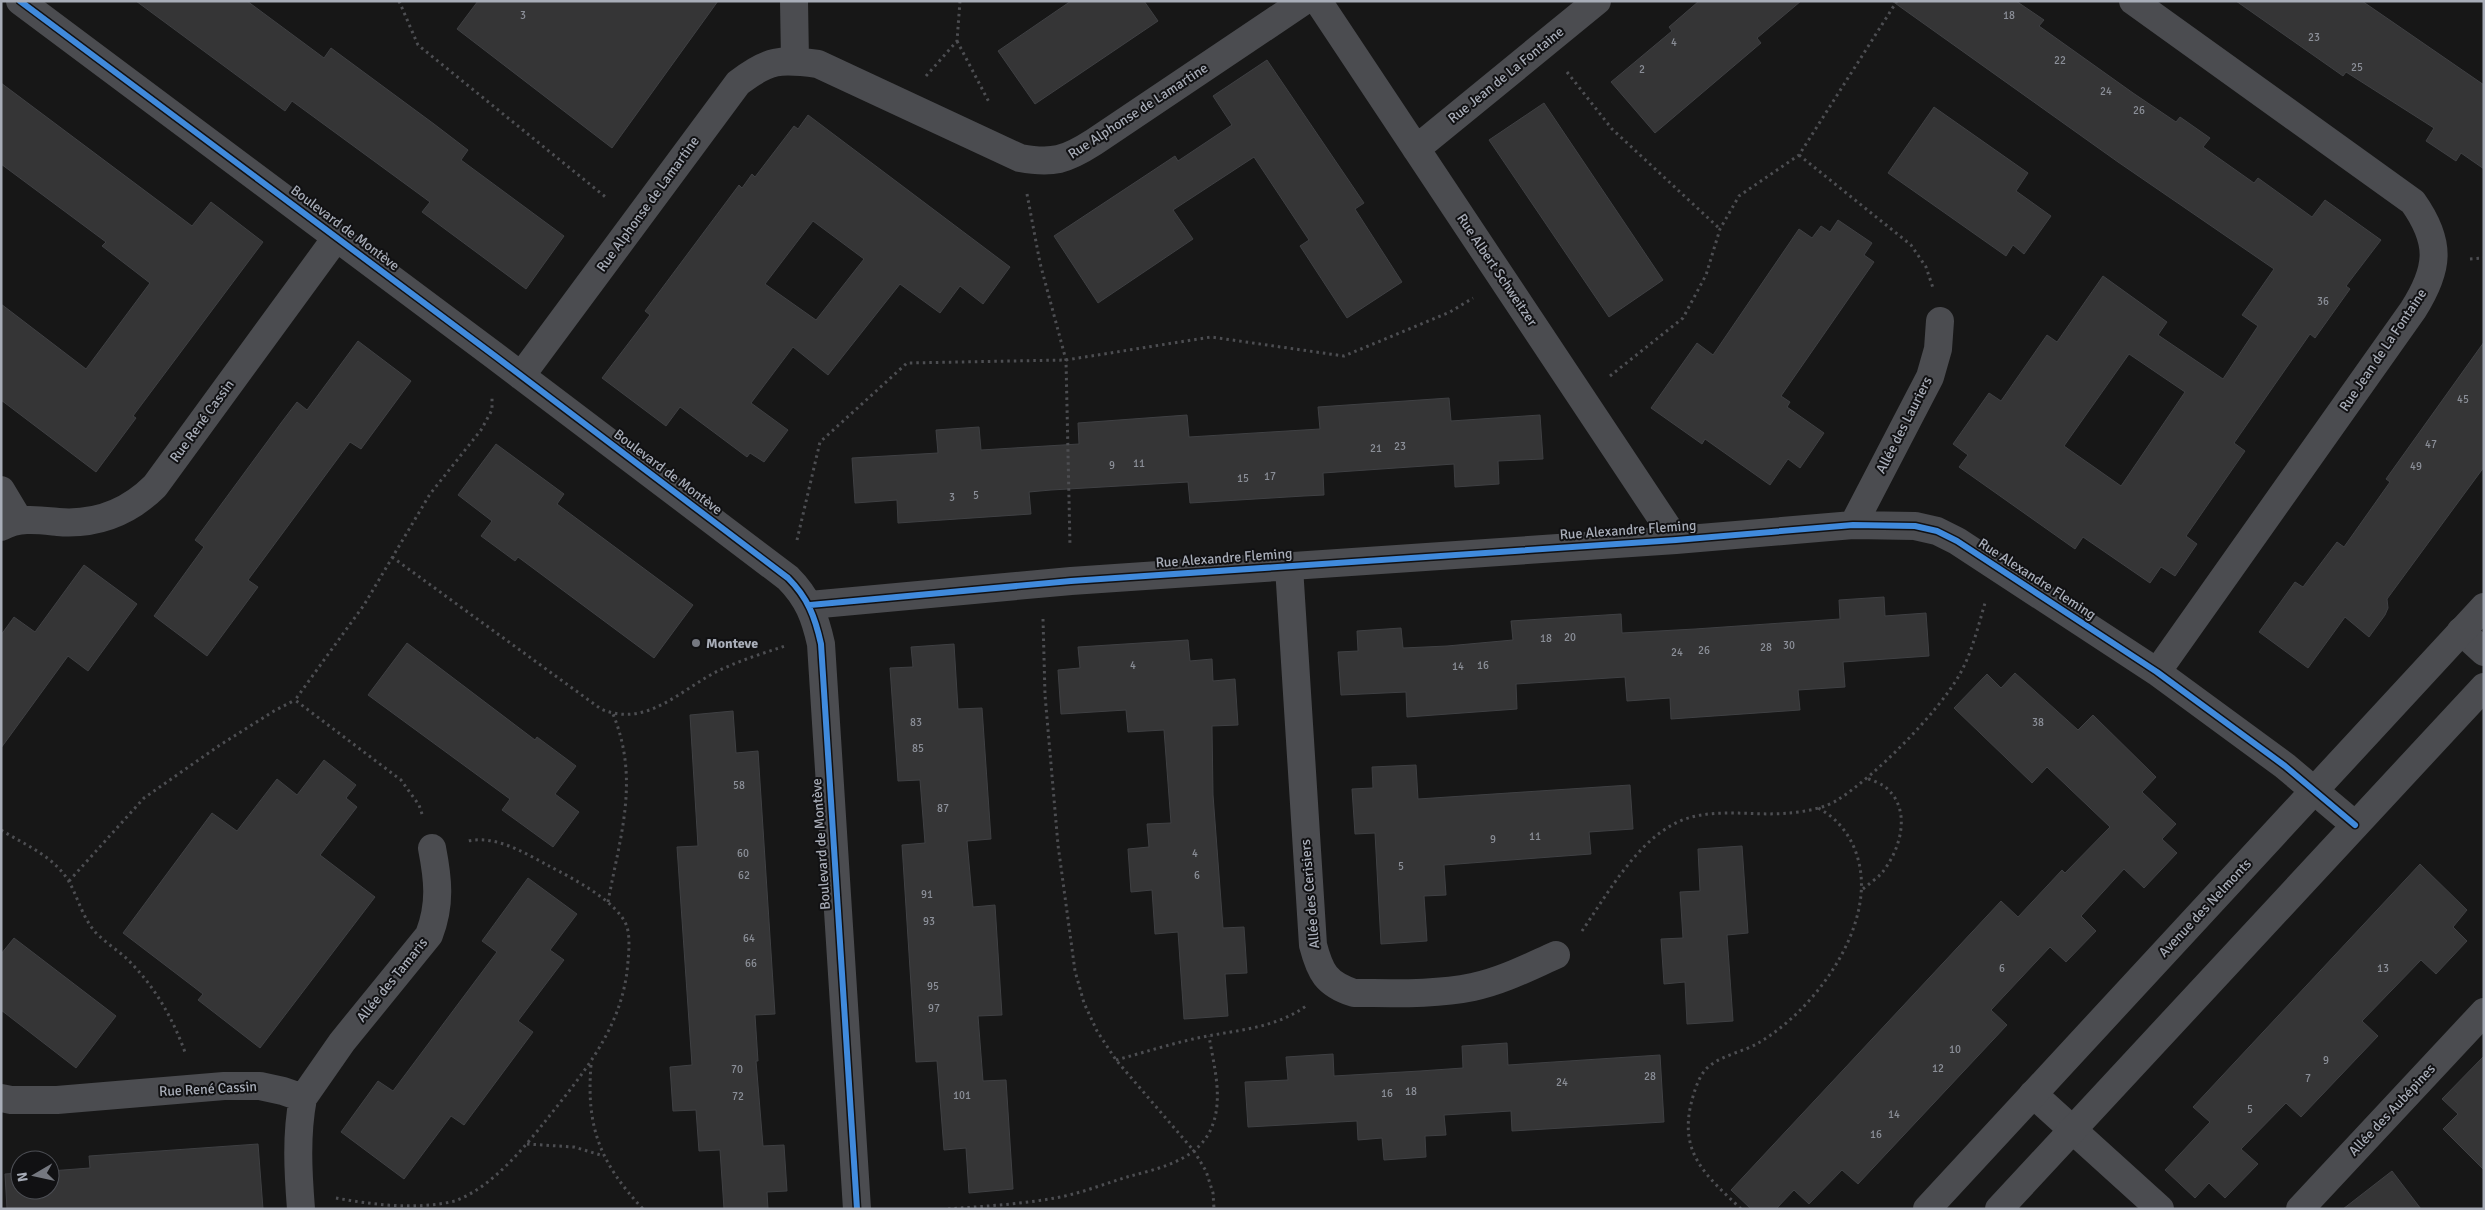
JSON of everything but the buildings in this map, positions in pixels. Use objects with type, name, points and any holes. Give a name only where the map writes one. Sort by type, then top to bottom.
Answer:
[{"type":"street","name":"Boulevard de Montève","points":[[20,1],[495,356],[788,578],[800,590],[810,605],[821,644],[857,1209]]},
{"type":"street","points":[[794,1],[795,60]]},
{"type":"street","name":"Rue Alphonse de Lamartine","points":[[521,376],[738,83],[755,70],[774,61],[795,60],[818,64],[1020,158],[1039,162],[1056,161],[1072,156],[1304,1]]},
{"type":"street","name":"Rue Albert Schweitzer","points":[[1318,1],[1676,540]]},
{"type":"street","name":"Rue Jean de La Fontaine","points":[[1416,149],[1597,1]]},
{"type":"street","name":"Rue Jean de La Fontaine","points":[[2133,1],[2413,202],[2426,220],[2433,238],[2434,261],[2426,289],[2413,310],[2157,672]]},
{"type":"street","name":"Rue René Cassin","points":[[1,490],[10,524],[87,522],[122,511],[139,501],[155,486],[336,238]]},
{"type":"street","name":"Allée des Lauriers","points":[[1853,525],[1930,377],[1938,349],[1940,321]]},
{"type":"street","name":"Rue Alexandre Fleming","points":[[810,605],[1071,581],[1676,540],[1853,525],[1890,524],[1915,526],[1937,531],[1957,541],[2157,672],[2314,790],[2355,824]]},
{"type":"street","name":"Allée des Cerisiers","points":[[1289,567],[1313,945],[1319,967],[1329,981]]},
{"type":"street","name":"Avenue des Nelmonts","points":[[1927,1209],[2484,607]]},
{"type":"street","points":[[2461,631],[2484,652]]},
{"type":"street","points":[[1999,1209],[2484,687]]},
{"type":"street","name":"Allée des Tamaris","points":[[303,1098],[342,1042],[428,935],[436,918],[439,882],[432,848]]},
{"type":"street","points":[[1329,981],[1341,989],[1354,993],[1472,987],[1500,980],[1556,955]]},
{"type":"street","name":"Allée des Aubépines","points":[[2300,1209],[2484,1012]]},
{"type":"street","name":"Rue René Cassin","points":[[1,1098],[11,1100],[57,1100],[198,1088],[260,1086],[283,1090],[303,1098]]},
{"type":"street","points":[[2033,1094],[2160,1209]]},
{"type":"street","points":[[300,1200],[298,1122],[303,1098]]},
{"type":"path","points":[[399,1],[418,45],[635,221]]},
{"type":"path","points":[[960,1],[956,41],[993,108]]},
{"type":"path","points":[[1581,397],[1683,318],[1706,275],[1720,229],[1739,196],[1799,155],[1897,1]]},
{"type":"path","points":[[903,103],[956,41]]},
{"type":"path","points":[[1545,44],[1612,129],[1720,229]]},
{"type":"path","points":[[1799,155],[1911,245],[1926,267],[1935,293],[1940,321]]},
{"type":"path","points":[[1020,158],[1040,263],[1066,360],[1071,581],[1043,616],[1045,695],[1056,826],[1075,972],[1084,1002],[1096,1031],[1116,1060],[1194,1151],[1206,1171],[1213,1193],[1214,1209]]},
{"type":"path","points":[[788,578],[820,442],[907,363],[1066,360],[1211,337],[1344,356],[1450,312],[1503,280]]},
{"type":"path","points":[[69,881],[144,798],[220,745],[295,700],[364,604],[430,494],[481,430],[492,410],[491,382],[495,356]]},
{"type":"path","points":[[392,557],[602,709],[614,714],[630,715],[647,712],[665,704],[720,670],[786,646],[821,644]]},
{"type":"path","points":[[1556,955],[1582,931],[1634,856],[1672,825],[1696,816],[1788,813],[1818,807],[1838,800],[1866,778],[1920,726],[1945,698],[1960,673],[1975,638],[1995,566]]},
{"type":"path","points":[[295,700],[401,780],[419,805],[432,848],[476,839],[511,846],[555,869],[608,902],[621,914],[627,928],[627,974],[624,993],[610,1030],[591,1065],[527,1144],[485,1183],[455,1201],[405,1209],[300,1200]]},
{"type":"path","points":[[608,902],[627,811],[628,787],[624,750],[614,714]]},
{"type":"path","points":[[1862,889],[1880,874],[1892,858],[1900,839],[1902,820],[1897,799],[1884,786],[1866,778]]},
{"type":"path","points":[[1741,1209],[1707,1176],[1695,1158],[1689,1145],[1689,1113],[1694,1090],[1706,1069],[1722,1059],[1765,1039],[1785,1026],[1805,1007],[1845,948],[1858,913],[1862,889],[1856,849],[1832,815],[1818,807]]},
{"type":"path","points":[[1,830],[40,852],[56,864],[69,881],[80,910],[93,929],[149,981],[179,1037],[198,1088]]},
{"type":"path","points":[[1116,1060],[1209,1036],[1254,1029],[1293,1016],[1314,1000],[1329,981]]},
{"type":"path","points":[[948,1209],[1005,1205],[1066,1196],[1157,1169],[1194,1151],[1210,1132],[1216,1111],[1218,1086],[1209,1036]]},
{"type":"path","points":[[591,1065],[588,1097],[591,1116],[605,1156],[622,1183],[644,1209]]},
{"type":"path","points":[[527,1144],[574,1147],[605,1156]]},
{"type":"cycle path","points":[[20,1],[788,578],[801,593],[813,617],[821,644],[857,1209]]},
{"type":"cycle path","points":[[810,605],[1071,581],[1676,540],[1853,525],[1915,526],[1937,531],[1957,541],[2157,672],[2285,766],[2355,825]]},
{"type":"place","name":"Monteve","points":[[696,643]]}]
